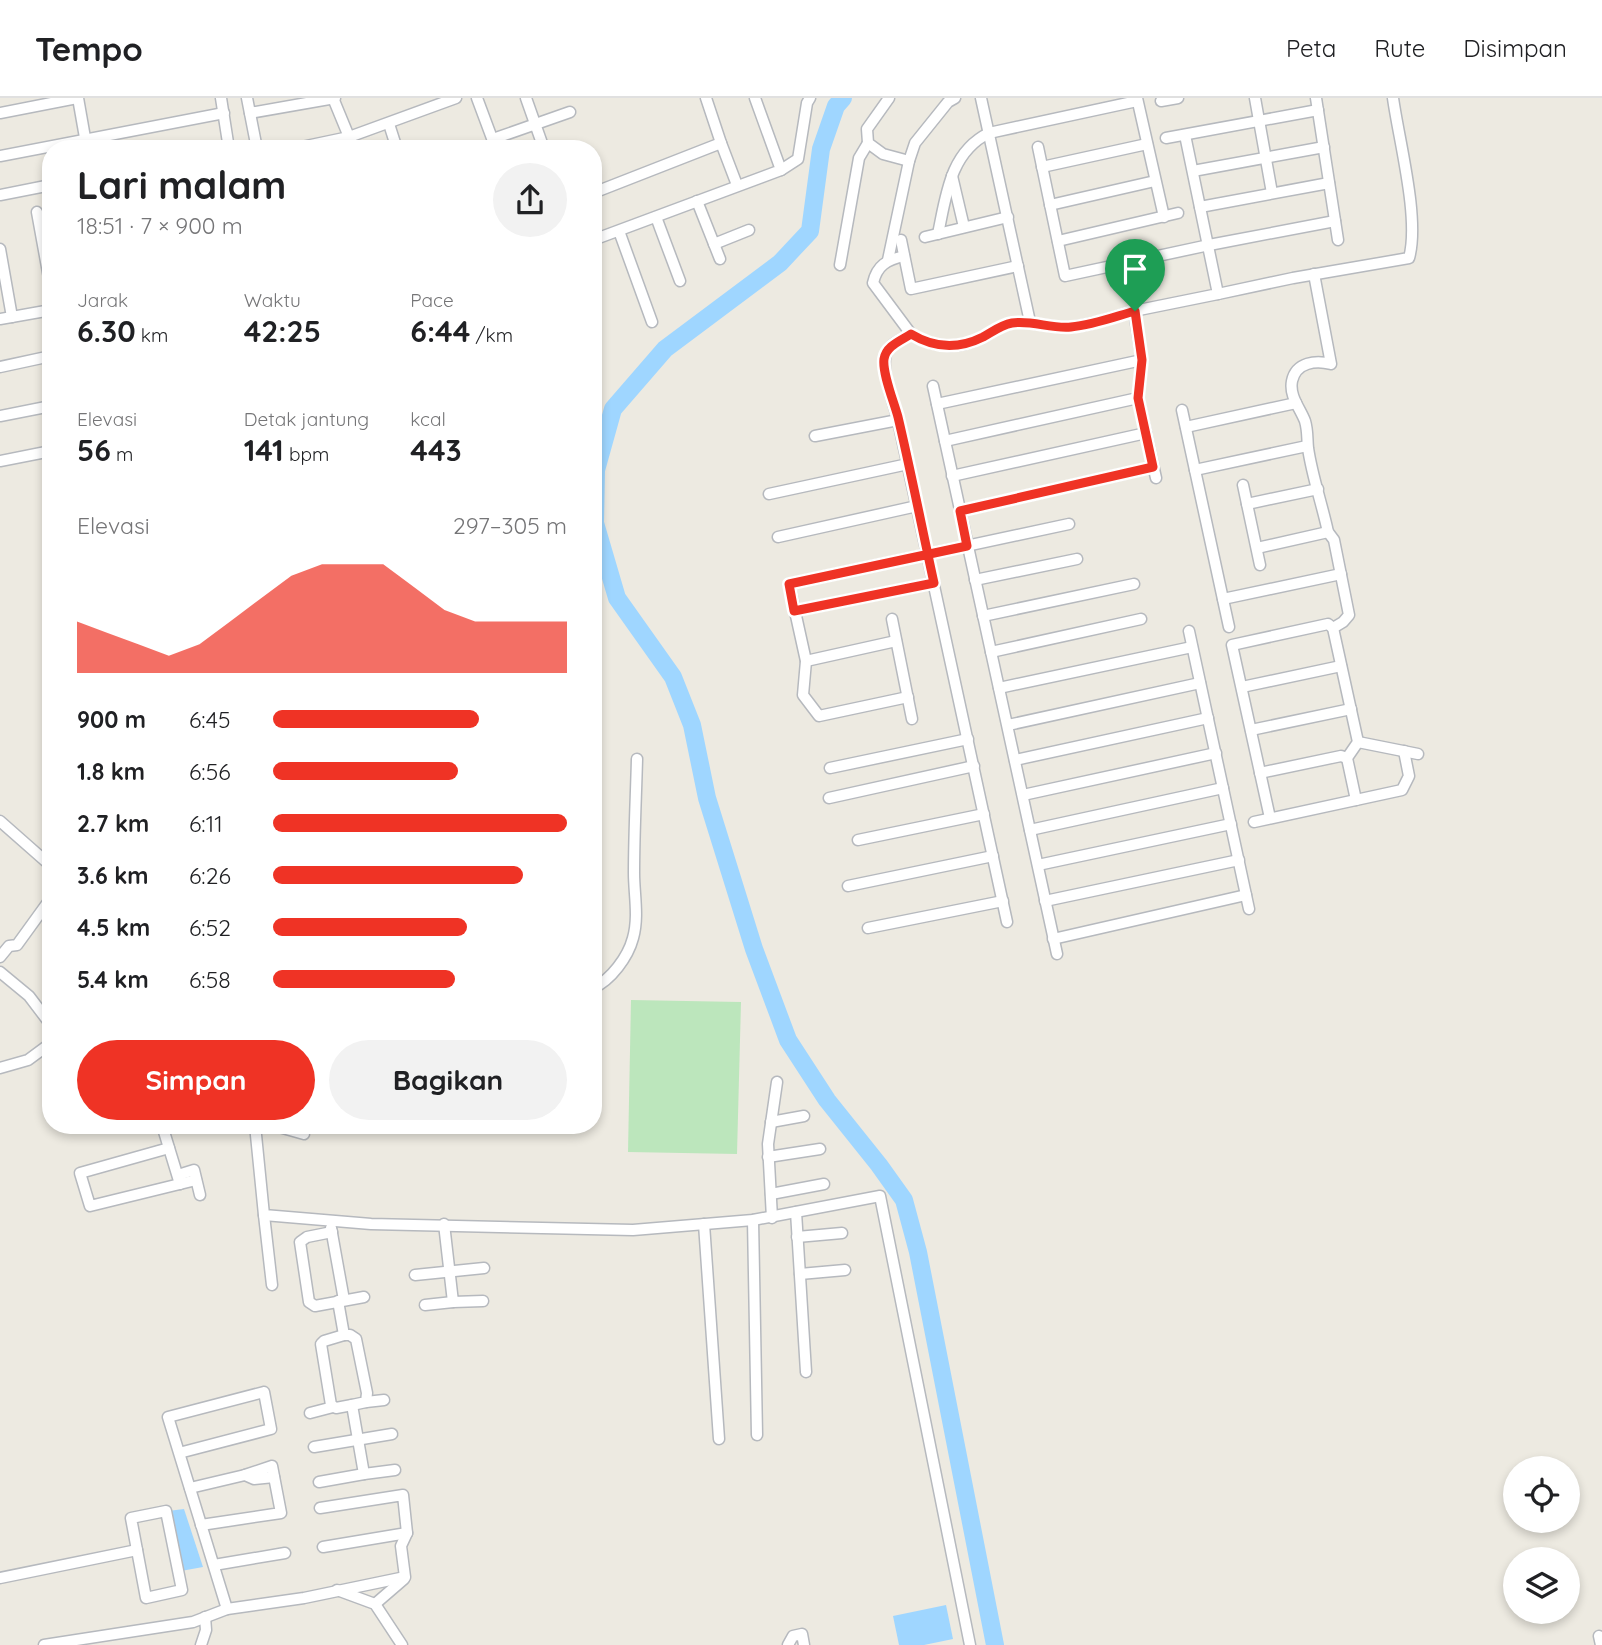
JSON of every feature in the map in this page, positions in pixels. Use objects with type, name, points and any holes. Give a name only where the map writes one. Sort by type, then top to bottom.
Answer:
[{"type":"street","points":[[0,113],[78,98],[85,140]]},
{"type":"street","points":[[221,98],[228,140]]},
{"type":"street","points":[[247,98],[255,140]]},
{"type":"street","points":[[250,113],[334,98],[350,140]]},
{"type":"street","points":[[335,140],[388,124],[456,98]]},
{"type":"street","points":[[477,98],[493,140]]},
{"type":"street","points":[[526,98],[541,140]]},
{"type":"street","points":[[706,98],[737,185]]},
{"type":"street","points":[[754,98],[781,170]]},
{"type":"street","points":[[840,265],[859,158],[869,143],[867,129],[889,98]]},
{"type":"street","points":[[888,260],[915,143],[948,102],[956,98]]},
{"type":"street","points":[[981,98],[1030,322]]},
{"type":"street","points":[[1161,101],[1177,98]]},
{"type":"street","points":[[1255,98],[1272,193]]},
{"type":"street","points":[[1316,98],[1338,240]]},
{"type":"street","points":[[904,256],[888,260],[880,268],[873,283],[911,334],[925,343],[939,346],[973,342],[1011,323],[1030,322],[1051,327],[1072,327],[1135,311],[1314,274],[1409,258],[1413,243],[1412,215],[1393,98]]},
{"type":"street","points":[[938,234],[951,172],[972,144],[989,132],[1137,99],[1164,217]]},
{"type":"street","points":[[602,237],[781,170],[798,159],[807,100]]},
{"type":"street","points":[[1166,138],[1318,110]]},
{"type":"street","points":[[503,140],[570,112]]},
{"type":"street","points":[[104,140],[224,113]]},
{"type":"street","points":[[388,124],[394,140]]},
{"type":"street","points":[[1185,135],[1218,294]]},
{"type":"street","points":[[602,190],[722,143]]},
{"type":"street","points":[[869,143],[883,153],[909,160]]},
{"type":"street","points":[[1042,167],[1147,144]]},
{"type":"street","points":[[1038,147],[1065,276],[1335,221]]},
{"type":"street","points":[[1193,171],[1324,147]]},
{"type":"street","points":[[0,156],[42,150]]},
{"type":"street","points":[[951,172],[964,228]]},
{"type":"street","points":[[1050,205],[1156,181]]},
{"type":"street","points":[[1200,207],[1329,183]]},
{"type":"street","points":[[0,195],[42,187]]},
{"type":"street","points":[[697,201],[720,259]]},
{"type":"street","points":[[37,212],[42,240]]},
{"type":"street","points":[[1058,241],[1178,213]]},
{"type":"street","points":[[656,217],[680,281]]},
{"type":"street","points":[[925,237],[1008,217]]},
{"type":"street","points":[[714,244],[750,230]]},
{"type":"street","points":[[619,231],[652,322]]},
{"type":"street","points":[[901,240],[911,289],[1018,266]]},
{"type":"street","points":[[0,249],[12,317]]},
{"type":"street","points":[[1314,274],[1331,364],[1320,361],[1308,363],[1298,369],[1293,379],[1292,393],[1307,428],[1307,446],[1328,532],[1334,540],[1349,614],[1333,628]]},
{"type":"street","points":[[1135,311],[1142,360],[1138,398],[1156,478]]},
{"type":"street","points":[[0,319],[42,312]]},
{"type":"street","points":[[911,334],[890,347],[884,357],[884,369],[908,464],[1007,922]]},
{"type":"street","points":[[0,367],[42,358]]},
{"type":"street","points":[[937,404],[1142,360]]},
{"type":"street","points":[[933,386],[1057,954]]},
{"type":"street","points":[[945,441],[1138,398]]},
{"type":"street","points":[[1186,427],[1296,403]]},
{"type":"street","points":[[0,416],[42,408]]},
{"type":"street","points":[[1182,410],[1229,627]]},
{"type":"street","points":[[815,436],[898,420]]},
{"type":"street","points":[[953,476],[1146,433]]},
{"type":"street","points":[[1195,470],[1307,446]]},
{"type":"street","points":[[0,461],[42,453]]},
{"type":"street","points":[[769,494],[908,464]]},
{"type":"street","points":[[960,511],[1153,467]]},
{"type":"street","points":[[1243,485],[1260,565]]},
{"type":"street","points":[[1247,504],[1318,489]]},
{"type":"street","points":[[778,537],[917,506]]},
{"type":"street","points":[[908,697],[819,716],[803,695],[806,662],[789,584],[1069,524]]},
{"type":"street","points":[[1257,548],[1328,532]]},
{"type":"street","points":[[975,580],[1077,559]]},
{"type":"street","points":[[1223,600],[1341,574]]},
{"type":"street","points":[[794,611],[934,583]]},
{"type":"street","points":[[983,616],[1133,584]]},
{"type":"street","points":[[892,619],[912,719]]},
{"type":"street","points":[[991,652],[1141,619]]},
{"type":"street","points":[[1270,818],[1233,645],[1328,624],[1333,628],[1358,742],[1347,758],[1356,800]]},
{"type":"street","points":[[1189,631],[1250,909]]},
{"type":"street","points":[[806,662],[896,641]]},
{"type":"street","points":[[999,688],[1192,647]]},
{"type":"street","points":[[1242,687],[1341,666]]},
{"type":"street","points":[[1008,725],[1200,683]]},
{"type":"street","points":[[1251,730],[1351,709]]},
{"type":"street","points":[[1015,760],[1208,718]]},
{"type":"street","points":[[830,768],[968,739]]},
{"type":"street","points":[[1358,742],[1418,754]]},
{"type":"street","points":[[1254,822],[1402,790],[1409,776],[1404,751]]},
{"type":"street","points":[[1023,795],[1216,753]]},
{"type":"street","points":[[1260,774],[1341,756],[1347,758]]},
{"type":"street","points":[[602,982],[621,963],[633,938],[637,904],[634,871],[637,759]]},
{"type":"street","points":[[829,798],[974,766]]},
{"type":"street","points":[[1030,830],[1223,788]]},
{"type":"street","points":[[858,840],[984,814]]},
{"type":"street","points":[[0,821],[42,858]]},
{"type":"street","points":[[1038,865],[1231,824]]},
{"type":"street","points":[[848,886],[993,856]]},
{"type":"street","points":[[1045,901],[1239,860]]},
{"type":"street","points":[[1053,939],[1247,895]]},
{"type":"street","points":[[868,928],[1003,901]]},
{"type":"street","points":[[0,957],[9,946],[17,945],[42,910]]},
{"type":"street","points":[[0,972],[29,996],[42,1013]]},
{"type":"street","points":[[0,1068],[28,1060],[42,1050]]},
{"type":"street","points":[[772,1218],[768,1157],[777,1083]]},
{"type":"street","points":[[771,1122],[804,1116]]},
{"type":"street","points":[[165,1134],[179,1179]]},
{"type":"street","points":[[256,1134],[272,1285]]},
{"type":"street","points":[[169,1147],[80,1173],[90,1206],[179,1179],[194,1170],[200,1195]]},
{"type":"street","points":[[768,1157],[820,1149]]},
{"type":"street","points":[[771,1194],[824,1184]]},
{"type":"street","points":[[264,1215],[371,1224],[633,1230],[772,1218],[876,1195],[882,1198],[970,1645]]},
{"type":"street","points":[[796,1212],[806,1372]]},
{"type":"street","points":[[329,1220],[344,1335]]},
{"type":"street","points":[[753,1220],[757,1435]]},
{"type":"street","points":[[444,1224],[453,1302]]},
{"type":"street","points":[[704,1224],[719,1439]]},
{"type":"street","points":[[332,1232],[307,1237],[300,1242],[309,1302],[316,1306],[364,1297]]},
{"type":"street","points":[[797,1237],[842,1233]]},
{"type":"street","points":[[415,1275],[484,1269]]},
{"type":"street","points":[[800,1274],[845,1270]]},
{"type":"street","points":[[425,1305],[483,1301]]},
{"type":"street","points":[[333,1407],[321,1344],[324,1340],[344,1335],[351,1335],[356,1339],[367,1393],[366,1402]]},
{"type":"street","points":[[179,1453],[271,1429],[264,1392],[169,1417],[179,1453],[227,1609]]},
{"type":"street","points":[[310,1413],[384,1400]]},
{"type":"street","points":[[352,1405],[364,1474]]},
{"type":"street","points":[[314,1447],[392,1434]]},
{"type":"street","points":[[319,1482],[395,1470]]},
{"type":"street","points":[[190,1488],[245,1475],[254,1479],[274,1477],[281,1513],[201,1525]]},
{"type":"street","points":[[320,1508],[403,1495],[407,1534],[401,1546],[405,1577]]},
{"type":"street","points":[[166,1511],[181,1590],[146,1598],[137,1550],[131,1518],[166,1511]]},
{"type":"street","points":[[323,1546],[407,1534]]},
{"type":"street","points":[[0,1578],[137,1550]]},
{"type":"street","points":[[214,1565],[285,1553]]},
{"type":"street","points":[[44,1645],[193,1622],[227,1609],[304,1598],[405,1577]]},
{"type":"street","points":[[375,1604],[405,1577]]},
{"type":"street","points":[[337,1590],[375,1604],[402,1645]]},
{"type":"street","points":[[201,1645],[206,1630],[205,1617]]},
{"type":"street","points":[[788,1645],[793,1636],[802,1634],[804,1645]]},
{"type":"green space","points":[[631,1000],[741,1002],[737,1154],[628,1152]]},
{"type":"water","points":[[184,1509],[203,1567],[181,1571],[168,1511]]},
{"type":"water","points":[[946,1605],[953,1639],[924,1645],[899,1645],[893,1616]]},
{"type":"waterway","points":[[602,448],[613,409],[665,349],[780,263],[810,231],[821,149],[836,106],[843,98]]},
{"type":"waterway","points":[[602,547],[617,598],[673,677],[692,725],[707,798],[754,949],[788,1040],[827,1100],[904,1200],[918,1252],[995,1645]]},
{"type":"route","points":[[1135,311],[1072,327],[1051,327],[1030,322],[1011,323],[973,342],[954,346],[925,343],[911,334],[890,347],[884,357],[884,369],[898,420],[928,554],[934,583],[794,611],[789,584],[928,554],[967,546],[960,511],[1153,467],[1138,398],[1142,352],[1135,311]]}]
